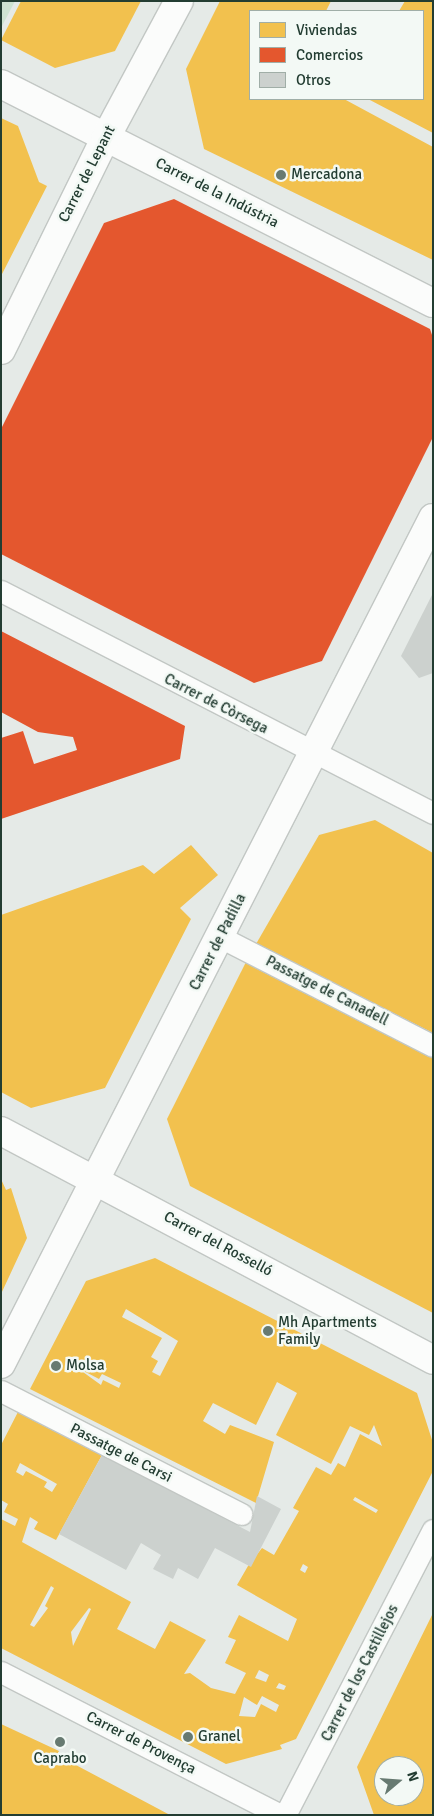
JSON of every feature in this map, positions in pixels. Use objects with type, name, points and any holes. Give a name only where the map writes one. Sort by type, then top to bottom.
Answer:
[{"type":"main road","name":"Carrer de Lepant","points":[[1,350],[106,137],[179,1]]},
{"type":"main road","name":"Carrer de la Indústria","points":[[1,84],[433,303]]},
{"type":"main road","name":"Carrer de Padilla","points":[[1,1364],[97,1181],[433,518]]},
{"type":"main road","name":"Carrer del Rosselló","points":[[1,1131],[433,1360]]},
{"type":"street","name":"Carrer de Còrsega","points":[[1,591],[433,813]]},
{"type":"street","name":"Passatge de Canadell","points":[[220,937],[433,1046]]},
{"type":"street","name":"Passatge de Carsi","points":[[1,1391],[241,1514]]},
{"type":"street","name":"Carrer de los Castillejos","points":[[285,1815],[433,1530]]},
{"type":"street","name":"Carrer de Provença","points":[[1,1672],[280,1815]]},
{"type":"green space","points":[[1,1],[15,1],[1,28]]},
{"type":"building: Viviendas","points":[[21,1],[141,1],[115,51],[55,68],[1,40]]},
{"type":"building: Viviendas","points":[[220,1],[331,1],[326,10],[249,10],[249,100],[346,100],[433,147],[433,260],[204,149],[186,69]]},
{"type":"building: Viviendas","points":[[405,1],[433,1],[433,133],[370,100],[424,100],[424,10],[400,10]]},
{"type":"building: Viviendas","points":[[1,118],[18,126],[39,182],[47,186],[1,276]]},
{"type":"building: Viviendas","points":[[375,820],[433,853],[433,1033],[256,944],[319,835]]},
{"type":"building: Viviendas","points":[[191,845],[218,875],[180,908],[191,919],[105,1088],[31,1108],[1,1092],[1,915],[143,865],[154,874]]},
{"type":"building: Viviendas","points":[[246,962],[433,1058],[433,1313],[190,1186],[167,1119]]},
{"type":"building: Viviendas","points":[[1,1179],[6,1190],[11,1188],[27,1238],[1,1294]]},
{"type":"building: Viviendas","points":[[155,1258],[417,1393],[433,1443],[433,1471],[296,1739],[280,1745],[282,1749],[226,1764],[1,1648],[1,1519],[15,1526],[18,1519],[4,1512],[8,1504],[1,1500],[1,1445],[19,1410],[102,1455],[56,1540],[34,1529],[38,1522],[30,1517],[22,1542],[131,1602],[117,1629],[155,1649],[170,1621],[206,1640],[184,1674],[190,1673],[211,1688],[235,1694],[246,1673],[225,1663],[236,1640],[228,1637],[239,1615],[288,1641],[297,1619],[237,1585],[248,1566],[262,1548],[274,1555],[299,1511],[293,1508],[316,1467],[331,1475],[338,1463],[345,1467],[360,1434],[382,1446],[374,1425],[369,1435],[350,1426],[331,1464],[276,1435],[297,1393],[277,1382],[256,1425],[213,1403],[203,1421],[225,1434],[230,1425],[274,1442],[256,1503],[30,1389],[86,1281]],"holes":[[[126,1309],[178,1341],[160,1376],[152,1372],[158,1361],[151,1357],[162,1338],[122,1317]],[[76,1367],[99,1379],[102,1374],[121,1383],[119,1388],[103,1380],[101,1385]],[[20,1463],[57,1484],[52,1492],[44,1487],[47,1482],[26,1471],[23,1476],[16,1472]],[[355,1497],[378,1510],[376,1513],[353,1500]],[[303,1564],[308,1567],[305,1573],[300,1570]],[[51,1586],[54,1588],[45,1606],[48,1608],[34,1627],[30,1625]],[[89,1608],[91,1609],[73,1646],[71,1632]],[[259,1670],[269,1675],[266,1682],[255,1678]],[[279,1683],[286,1686],[284,1690],[276,1688]],[[262,1696],[279,1705],[276,1712],[261,1704],[255,1717],[239,1716],[244,1697],[257,1705]]]},
{"type":"building: Viviendas","points":[[433,1613],[433,1815],[374,1815],[357,1767]]},
{"type":"building: Viviendas","points":[[1,1724],[59,1751],[57,1755],[170,1815],[1,1815]]},
{"type":"building: Comercios","points":[[174,199],[430,329],[433,338],[433,437],[322,661],[254,683],[1,554],[1,429],[104,223]]},
{"type":"building: Comercios","points":[[1,631],[185,726],[180,759],[1,819],[1,738],[23,731],[34,764],[77,750],[73,737],[38,732],[1,712]]},
{"type":"building: Otros","points":[[433,593],[433,673],[419,678],[401,656]]},
{"type":"building: Otros","points":[[102,1455],[250,1532],[257,1496],[281,1509],[251,1567],[215,1548],[198,1579],[178,1568],[173,1579],[153,1569],[161,1555],[141,1543],[126,1570],[59,1534]]},
{"type":"place","name":"Mercadona","points":[[281,175]]},
{"type":"place","name":"Mh Apartments Family","points":[[268,1331]]},
{"type":"place","name":"Molsa","points":[[56,1366]]},
{"type":"place","name":"Granel","points":[[188,1737]]},
{"type":"place","name":"Caprabo","points":[[60,1742]]}]
